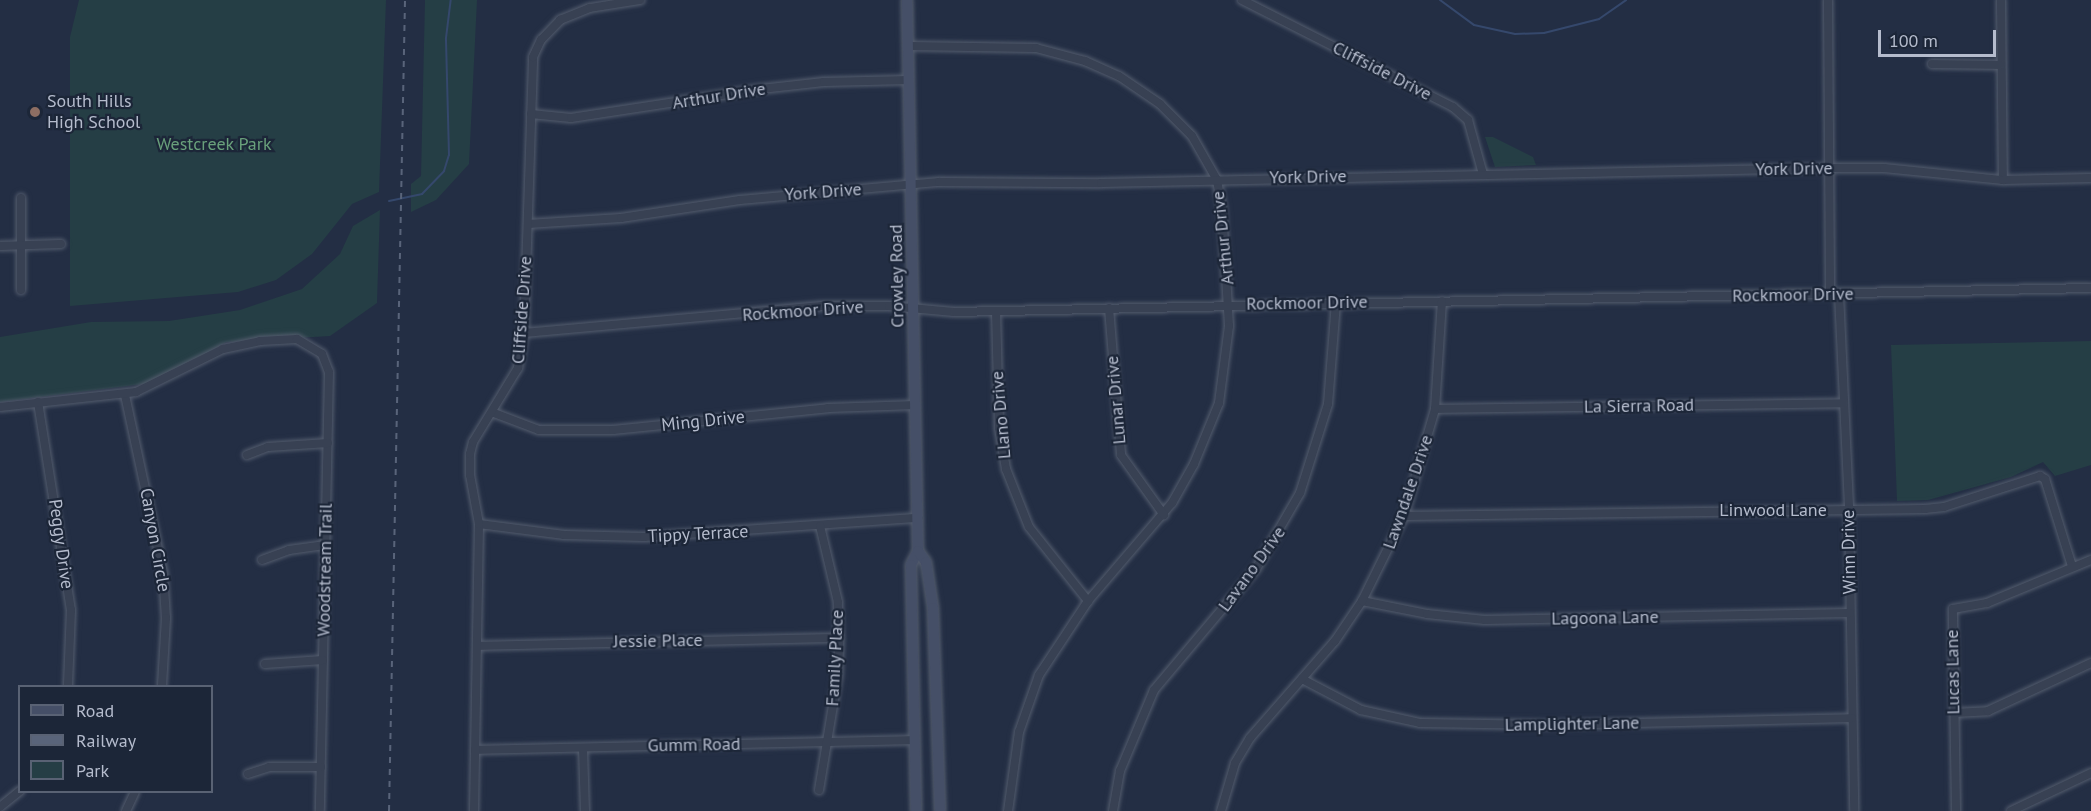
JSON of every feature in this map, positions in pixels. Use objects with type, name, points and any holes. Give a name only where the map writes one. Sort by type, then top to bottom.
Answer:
[{"type":"main road","name":"Crowley Road","points":[[907,0],[918,518],[918,551],[911,565],[916,811]]},
{"type":"main road","name":"Crowley Road","points":[[918,551],[926,562],[933,608],[940,811]]},
{"type":"street","name":"Cliffside Drive","points":[[474,811],[478,524],[470,475],[470,454],[473,442],[516,377],[524,333],[533,57],[550,28],[577,11],[640,0]]},
{"type":"street","name":"Cliffside Drive","points":[[1242,0],[1453,107],[1468,120],[1483,174]]},
{"type":"street","name":"Winn Drive","points":[[1828,0],[1835,294],[1844,403],[1849,510],[1854,811]]},
{"type":"street","points":[[2001,0],[2003,180]]},
{"type":"street","name":"Arthur Drive","points":[[908,46],[1028,47],[1100,67],[1143,92],[1173,116],[1192,136],[1216,180],[1222,208],[1229,305],[1227,362],[1219,403],[1194,464],[1164,515],[1088,601],[1062,636],[1030,696],[1012,764],[1008,811]]},
{"type":"street","points":[[1932,64],[2001,65]]},
{"type":"street","name":"Arthur Drive","points":[[531,114],[571,118],[782,86],[909,80]]},
{"type":"street","name":"York Drive","points":[[528,224],[621,218],[789,194],[912,186],[939,182],[1216,180],[1831,168],[1884,168],[2003,180],[2091,178]]},
{"type":"street","points":[[21,198],[21,290]]},
{"type":"street","points":[[0,246],[61,244]]},
{"type":"street","name":"Rockmoor Drive","points":[[524,333],[822,306],[996,311],[2091,288]]},
{"type":"street","name":"Lawndale Drive","points":[[1221,811],[1231,773],[1250,738],[1302,679],[1362,601],[1404,516],[1435,409],[1442,301]]},
{"type":"street","name":"Lavano Drive","points":[[1113,811],[1120,771],[1134,731],[1154,690],[1256,569],[1300,493],[1328,404],[1336,303]]},
{"type":"street","name":"Lunar Drive","points":[[1109,308],[1121,455],[1164,515]]},
{"type":"street","name":"Llano Drive","points":[[996,311],[999,428],[1006,469],[1029,527],[1088,601]]},
{"type":"street","name":"Woodstream Trail","points":[[125,395],[231,347],[278,339],[303,341],[322,354],[329,372],[320,811]]},
{"type":"street","points":[[0,407],[125,395]]},
{"type":"street","name":"Canyon Circle","points":[[125,395],[163,572],[166,618],[162,685]]},
{"type":"street","name":"Peggy Drive","points":[[38,402],[70,610],[68,685]]},
{"type":"street","name":"La Sierra Road","points":[[1435,409],[1844,403]]},
{"type":"street","name":"Ming Drive","points":[[494,413],[539,429],[601,430],[828,408],[916,405]]},
{"type":"street","points":[[247,455],[268,447],[328,443]]},
{"type":"street","name":"Linwood Lane","points":[[1404,516],[1944,507],[2040,476],[2045,479],[2072,566]]},
{"type":"street","name":"Tippy Terrace","points":[[478,524],[595,537],[733,534],[918,518]]},
{"type":"street","name":"Family Place","points":[[819,790],[828,742],[839,638],[838,602],[820,526]]},
{"type":"street","points":[[262,560],[289,550],[326,545]]},
{"type":"street","name":"Lucas Lane","points":[[1956,811],[1953,609],[1987,603],[2091,560]]},
{"type":"street","name":"Lagoona Lane","points":[[1362,601],[1427,614],[1485,620],[1850,613]]},
{"type":"street","name":"Jessie Place","points":[[477,646],[839,638]]},
{"type":"street","points":[[265,664],[323,660]]},
{"type":"street","points":[[1954,713],[1988,711],[2091,663]]},
{"type":"street","name":"Lamplighter Lane","points":[[1302,679],[1361,710],[1420,723],[1549,725],[1852,718]]},
{"type":"street","name":"Gumm Road","points":[[475,750],[914,740]]},
{"type":"street","points":[[584,748],[585,811]]},
{"type":"street","points":[[248,774],[269,766],[321,766]]},
{"type":"street","points":[[2011,811],[2091,772]]},
{"type":"street","points":[[0,807],[18,793]]},
{"type":"street","points":[[126,811],[135,793]]},
{"type":"green space","name":"Westcreek Park","points":[[79,0],[386,0],[379,192],[352,204],[312,254],[276,280],[238,292],[70,306],[70,37]]},
{"type":"green space","points":[[425,0],[477,0],[469,164],[436,200],[411,212],[411,184],[421,176]]},
{"type":"green space","points":[[1485,137],[1493,137],[1533,157],[1536,165],[1495,167]]},
{"type":"green space","points":[[380,210],[377,303],[330,336],[226,342],[159,382],[0,402],[0,337],[91,322],[169,321],[240,310],[302,289],[340,254],[353,226]]},
{"type":"green space","points":[[2091,341],[2091,465],[2055,476],[2043,462],[2011,477],[1928,500],[1897,501],[1891,345]]},
{"type":"waterway","points":[[389,201],[422,194],[444,171],[449,155],[446,38],[451,0]]},
{"type":"waterway","points":[[1440,0],[1474,25],[1515,34],[1544,33],[1599,19],[1626,0]]},
{"type":"railway","points":[[389,811],[405,0]]},
{"type":"place","name":"South Hills High School","points":[[35,112]]}]
